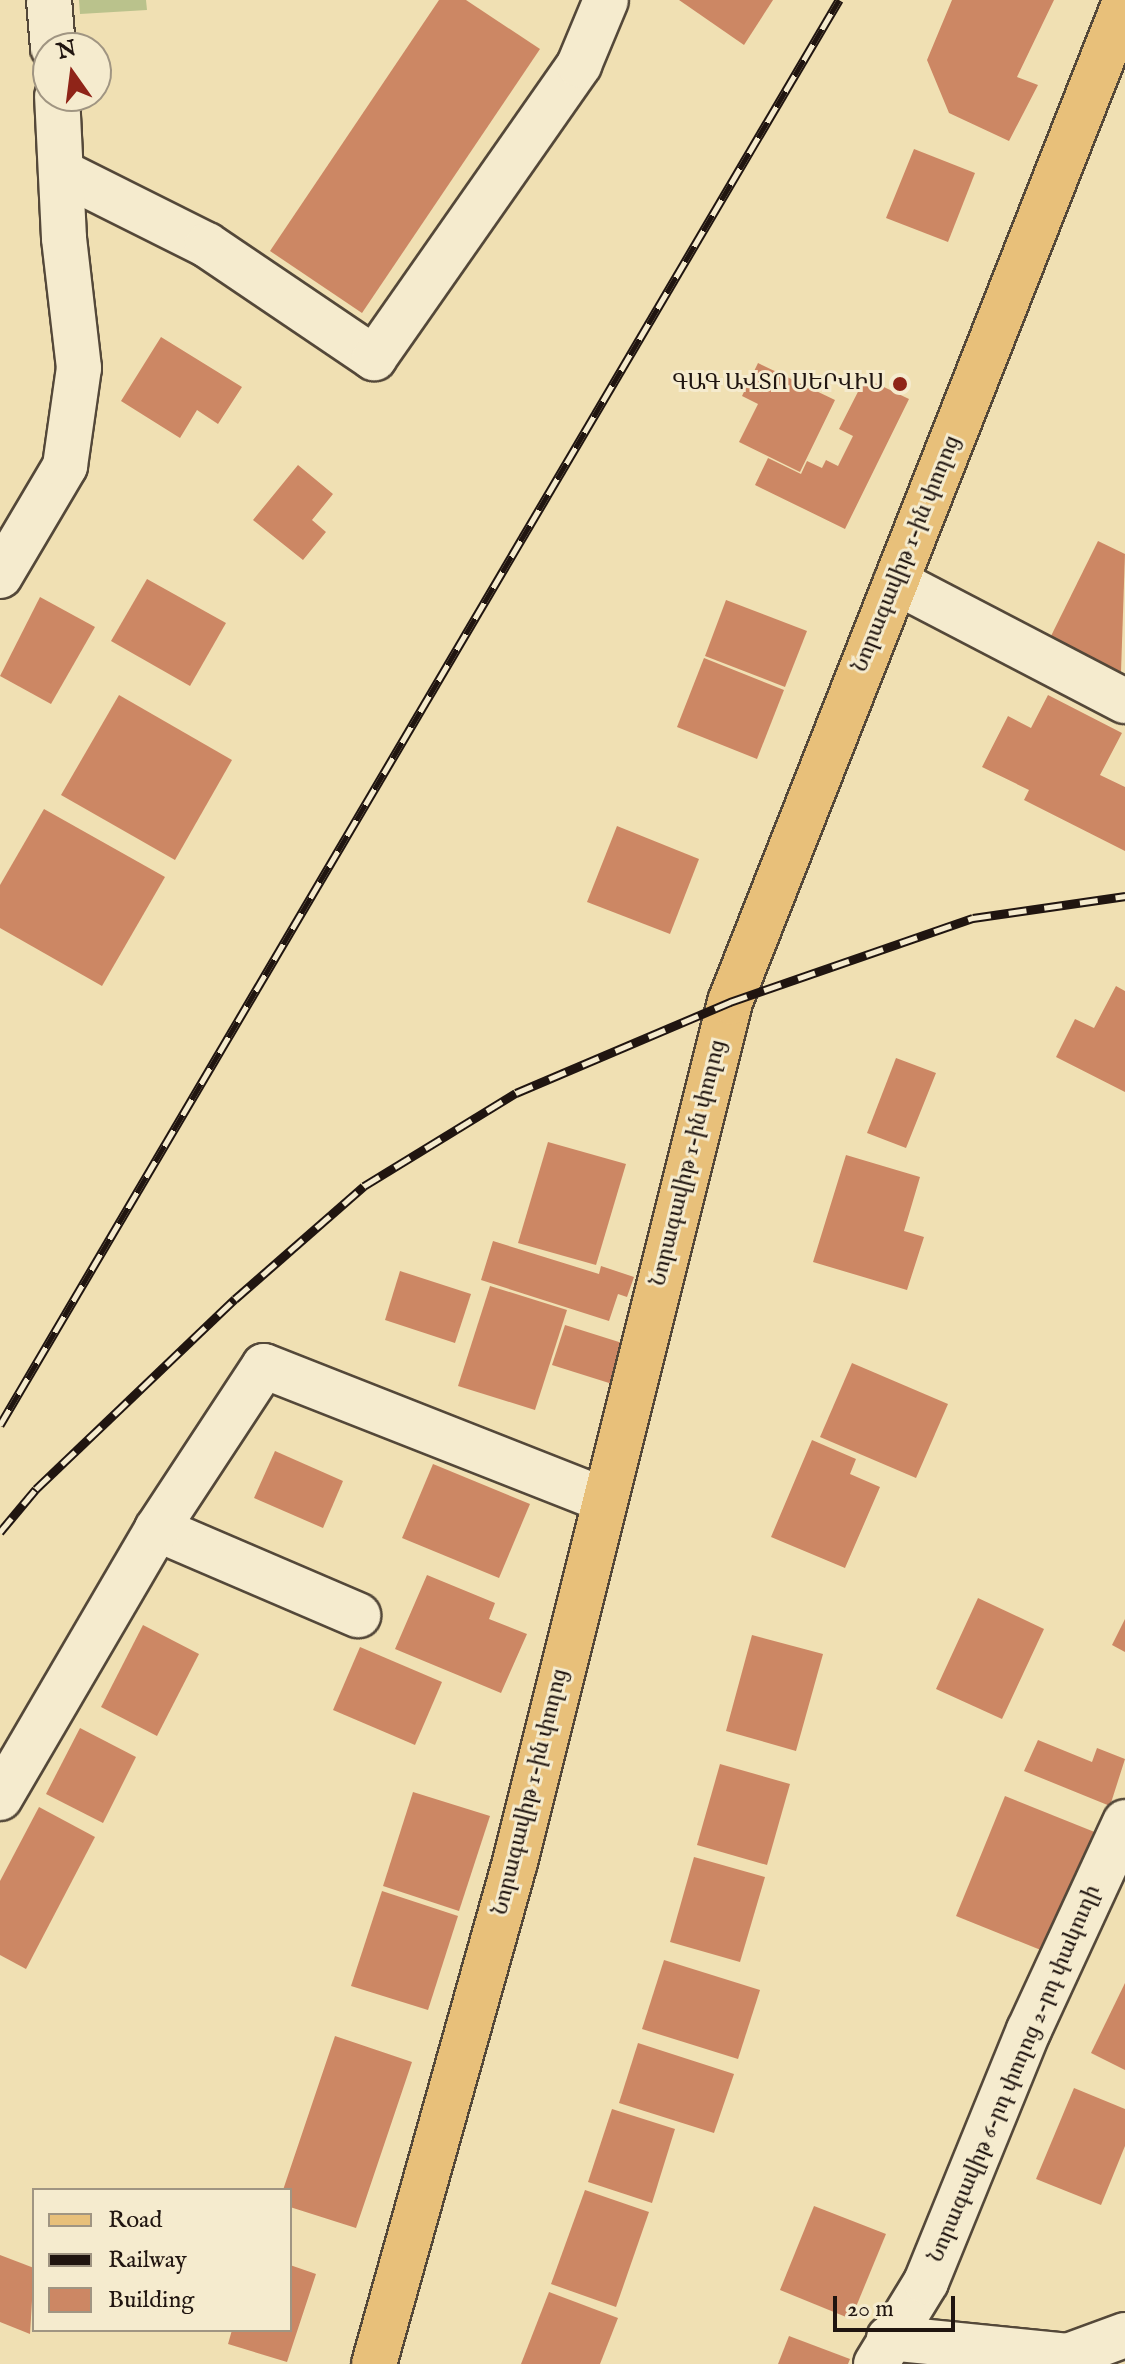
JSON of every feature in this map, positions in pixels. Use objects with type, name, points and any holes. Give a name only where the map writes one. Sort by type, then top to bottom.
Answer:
[{"type":"main road","name":"Նորագավիթ 1-ին փողոց","points":[[374,2364],[515,1862],[730,1002],[1125,2]]},
{"type":"street","points":[[49,0],[52,32]]},
{"type":"street","points":[[63,173],[207,245],[374,358],[579,65],[606,0]]},
{"type":"street","points":[[0,576],[65,466],[79,368],[64,238],[58,112]]},
{"type":"street","points":[[896,582],[1125,701]]},
{"type":"street","points":[[0,1798],[157,1529],[264,1366],[605,1500]]},
{"type":"street","points":[[157,1529],[358,1615]]},
{"type":"street","name":"Նորագավիթ 6-րդ փողոց 2-րդ փակուղի","points":[[882,2351],[926,2282],[1029,2030],[1125,1822]]},
{"type":"street","points":[[882,2351],[1068,2356],[1125,2335]]},
{"type":"green space","points":[[79,0],[146,0],[147,10],[80,14]]},
{"type":"building","points":[[439,0],[466,0],[540,49],[362,313],[270,251]]},
{"type":"building","points":[[679,0],[773,0],[744,45]]},
{"type":"building","points":[[952,0],[1054,0],[1017,77],[1038,85],[1009,141],[949,113],[927,60]]},
{"type":"building","points":[[914,149],[975,173],[948,242],[886,218]]},
{"type":"building","points":[[161,337],[242,387],[218,424],[197,410],[180,438],[121,401]]},
{"type":"building","points":[[758,363],[835,400],[800,472],[739,442],[758,404],[742,396]]},
{"type":"building","points":[[865,378],[909,399],[845,529],[755,485],[768,458],[801,474],[807,461],[822,468],[826,460],[838,466],[853,436],[839,429]]},
{"type":"building","points":[[298,465],[333,494],[312,520],[326,532],[303,560],[253,520]]},
{"type":"building","points":[[1098,541],[1125,554],[1121,672],[1050,638]]},
{"type":"building","points":[[147,579],[226,623],[190,686],[111,641]]},
{"type":"building","points":[[40,597],[95,627],[51,704],[0,676]]},
{"type":"building","points":[[726,600],[807,631],[785,687],[705,656]]},
{"type":"building","points":[[704,658],[784,690],[757,759],[677,727]]},
{"type":"building","points":[[119,695],[232,760],[175,860],[61,795]]},
{"type":"building","points":[[1048,695],[1122,733],[1100,775],[1125,787],[1125,851],[1024,800],[1029,790],[982,767],[1008,716],[1031,728]]},
{"type":"building","points":[[44,809],[165,877],[102,986],[0,928],[0,885]]},
{"type":"building","points":[[617,826],[699,859],[670,934],[587,902]]},
{"type":"building","points":[[1116,986],[1125,991],[1125,1092],[1056,1057],[1075,1019],[1094,1028]]},
{"type":"building","points":[[896,1058],[936,1073],[906,1148],[867,1133]]},
{"type":"building","points":[[548,1142],[626,1164],[596,1265],[518,1243]]},
{"type":"building","points":[[846,1155],[920,1177],[904,1231],[924,1237],[907,1290],[813,1262]]},
{"type":"building","points":[[493,1241],[599,1274],[601,1266],[634,1277],[627,1297],[618,1294],[609,1321],[481,1280]]},
{"type":"building","points":[[400,1271],[471,1294],[455,1343],[385,1320]]},
{"type":"building","points":[[490,1286],[567,1310],[535,1410],[458,1386]]},
{"type":"building","points":[[565,1325],[638,1348],[625,1388],[552,1365]]},
{"type":"building","points":[[852,1363],[948,1404],[916,1478],[820,1437]]},
{"type":"building","points":[[812,1440],[856,1459],[850,1474],[880,1487],[845,1568],[771,1537]]},
{"type":"building","points":[[275,1451],[343,1481],[323,1528],[254,1498]]},
{"type":"building","points":[[433,1464],[530,1504],[499,1578],[402,1538]]},
{"type":"building","points":[[427,1575],[495,1603],[489,1619],[527,1634],[501,1693],[395,1649]]},
{"type":"building","points":[[978,1598],[1044,1629],[1002,1719],[936,1689]]},
{"type":"building","points":[[1125,1619],[1125,1652],[1112,1645]]},
{"type":"building","points":[[143,1625],[199,1654],[157,1736],[101,1707]]},
{"type":"building","points":[[752,1635],[823,1654],[796,1751],[726,1731]]},
{"type":"building","points":[[360,1647],[442,1682],[415,1745],[333,1710]]},
{"type":"building","points":[[80,1728],[136,1757],[103,1823],[46,1794]]},
{"type":"building","points":[[1038,1740],[1092,1762],[1097,1748],[1125,1759],[1110,1806],[1024,1771]]},
{"type":"building","points":[[720,1764],[790,1784],[767,1865],[697,1845]]},
{"type":"building","points":[[413,1792],[490,1816],[459,1911],[383,1886]]},
{"type":"building","points":[[1005,1796],[1107,1837],[1058,1957],[956,1916]]},
{"type":"building","points":[[39,1807],[95,1837],[26,1969],[0,1955],[0,1881]]},
{"type":"building","points":[[694,1857],[765,1877],[740,1962],[670,1942]]},
{"type":"building","points":[[382,1891],[458,1916],[428,2010],[351,1986]]},
{"type":"building","points":[[664,1960],[760,1990],[738,2059],[642,2029]]},
{"type":"building","points":[[1125,1983],[1125,2070],[1091,2053]]},
{"type":"building","points":[[335,2036],[412,2062],[356,2228],[292,2208],[292,2188],[284,2188]]},
{"type":"building","points":[[638,2043],[734,2074],[714,2133],[619,2103]]},
{"type":"building","points":[[1074,2088],[1125,2109],[1125,2146],[1101,2205],[1036,2179]]},
{"type":"building","points":[[612,2109],[675,2129],[652,2203],[588,2182]]},
{"type":"building","points":[[585,2190],[649,2212],[616,2307],[551,2284]]},
{"type":"building","points":[[814,2206],[886,2234],[851,2319],[780,2290]]},
{"type":"building","points":[[0,2255],[32,2267],[30,2334],[0,2322]]},
{"type":"building","points":[[292,2266],[316,2274],[287,2362],[228,2344],[231,2332],[292,2332]]},
{"type":"building","points":[[549,2292],[618,2318],[600,2364],[521,2364]]},
{"type":"building","points":[[789,2336],[850,2359],[848,2364],[778,2364]]},
{"type":"railway","points":[[0,1425],[839,0]]},
{"type":"railway","points":[[0,1532],[36,1489],[235,1299],[364,1186],[516,1093],[730,1002],[973,918],[1125,896]]},
{"type":"place","name":"ԳԱԳ ԱՎՏՈ ՍԵՐՎԻՍ","points":[[900,384]]}]
